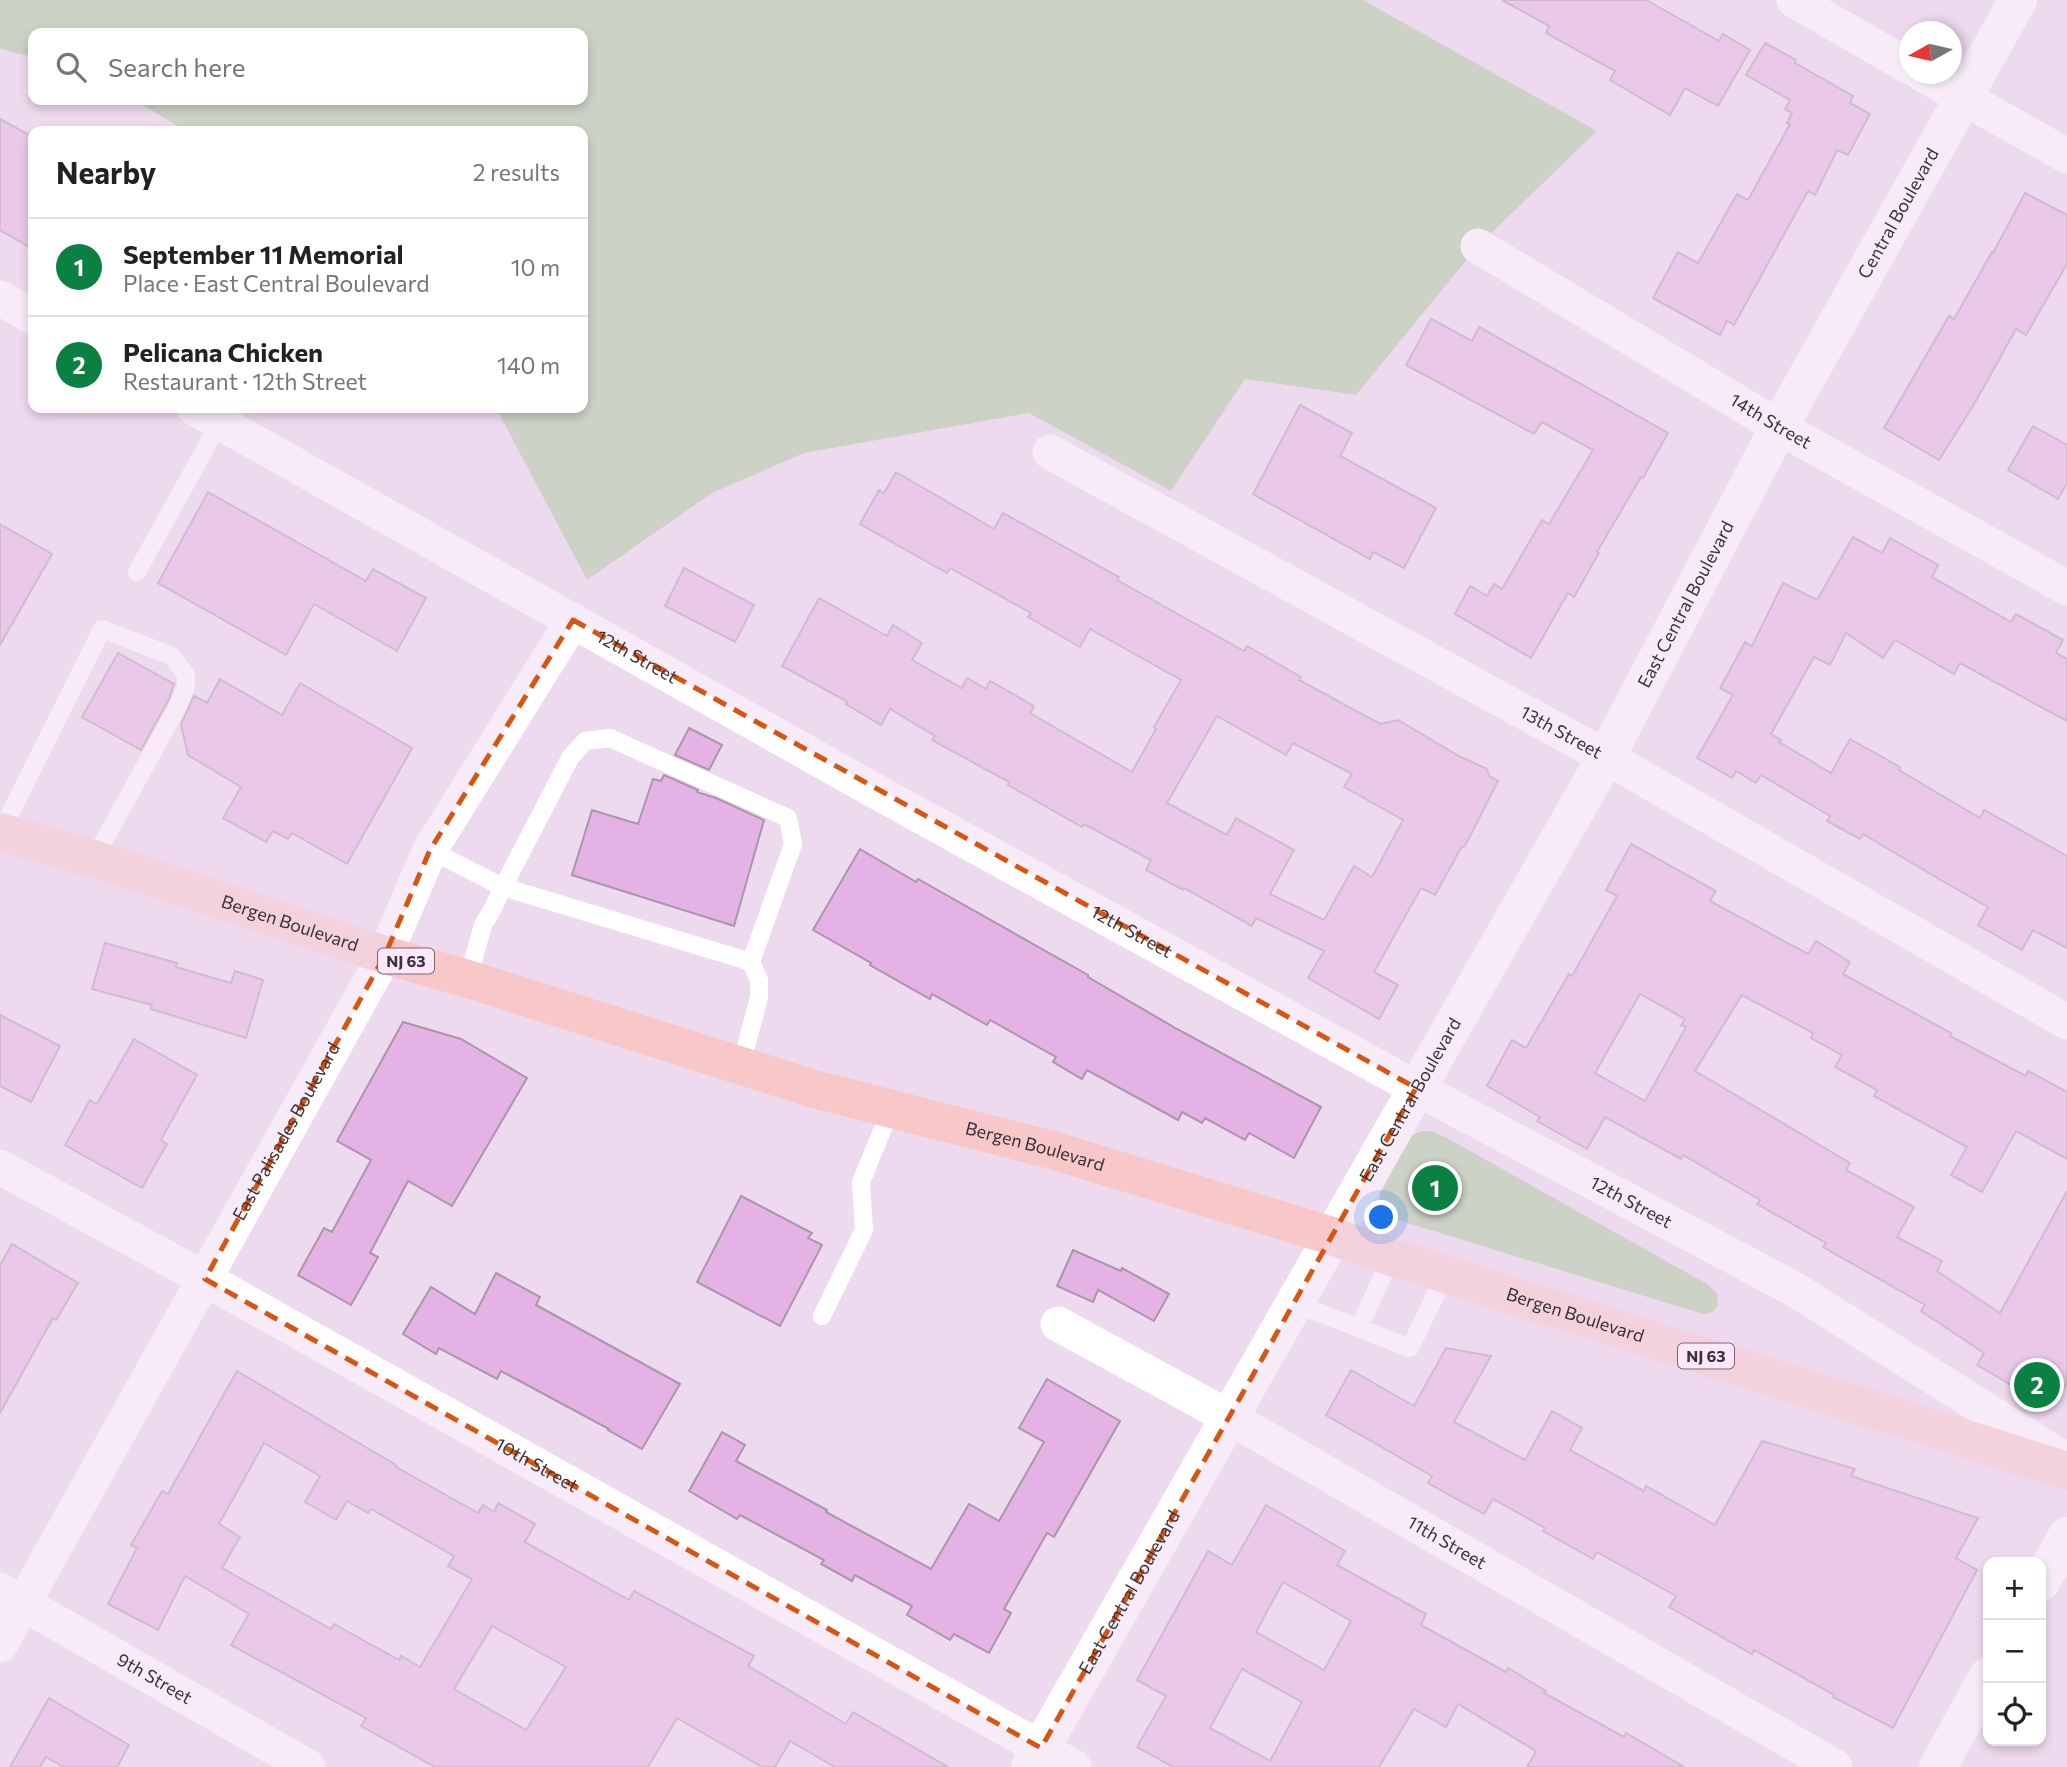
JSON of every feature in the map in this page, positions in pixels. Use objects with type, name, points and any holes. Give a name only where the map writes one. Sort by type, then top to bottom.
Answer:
[{"type":"main road","name":"Central Boulevard","points":[[1779,427],[2018,0]]},
{"type":"main road","name":"East Central Boulevard","points":[[1036,1758],[1606,757],[1779,427]]},
{"type":"main road","name":"Bergen Boulevard","points":[[0,832],[94,859],[385,955],[468,978],[814,1089],[1052,1150],[1332,1236],[2067,1471]]},
{"type":"main road","points":[[2046,1573],[2067,1536]]},
{"type":"main road","points":[[1938,1767],[1984,1683]]},
{"type":"street","points":[[1794,0],[1899,60]]},
{"type":"street","points":[[1940,84],[2067,156]]},
{"type":"street","name":"14th Street","points":[[1478,246],[1779,427],[2067,588]]},
{"type":"street","points":[[0,298],[28,314]]},
{"type":"street","name":"12th Street","points":[[207,415],[889,799],[1416,1088],[1794,1289],[2067,1461]]},
{"type":"street","name":"13th Street","points":[[1049,452],[1606,757],[2067,1022]]},
{"type":"street","name":"East Palisades Boulevard","points":[[0,1645],[12,1597],[205,1279],[385,955],[430,850],[573,620]]},
{"type":"street","name":"10th Street","points":[[0,1167],[205,1279],[1036,1758],[1074,1767]]},
{"type":"street","name":"11th Street","points":[[1058,1324],[1229,1417],[1835,1767]]},
{"type":"street","name":"9th Street","points":[[12,1597],[308,1767]]},
{"type":"lane","points":[[137,572],[207,415]]},
{"type":"lane","points":[[0,832],[102,629],[172,656],[186,675],[186,686],[179,704],[94,859]]},
{"type":"lane","points":[[468,978],[482,925],[570,758],[585,741],[610,738],[788,818],[793,844],[751,962],[759,980],[759,997],[741,1066]]},
{"type":"lane","points":[[430,850],[503,887],[751,962]]},
{"type":"lane","points":[[822,1316],[864,1230],[861,1182],[891,1109]]},
{"type":"lane","points":[[1359,1328],[1391,1257]]},
{"type":"lane","points":[[1294,1303],[1410,1348],[1446,1273]]},
{"type":"highlighted area","points":[[573,620],[1416,1088],[1041,1748],[205,1279],[385,955],[430,850]]},
{"type":"green space","points":[[0,0],[1363,0],[1597,131],[1478,246],[1356,395],[1245,379],[1171,491],[1029,413],[804,453],[712,493],[587,580],[499,413],[588,413],[588,126],[178,126],[143,105],[588,105],[588,28],[28,28],[28,56],[0,49]]},
{"type":"green space","points":[[1421,1131],[1431,1131],[1447,1138],[1707,1284],[1717,1293],[1718,1305],[1713,1312],[1703,1314],[1385,1216],[1381,1209],[1380,1194],[1410,1137]]},
{"type":"building","points":[[1502,0],[1646,0],[1719,41],[1723,34],[1750,50],[1718,106],[1685,88],[1670,115],[1610,80],[1615,71],[1546,33],[1549,26]]},
{"type":"building","points":[[1765,43],[1853,96],[1850,103],[1870,114],[1848,155],[1837,150],[1815,195],[1808,191],[1734,325],[1727,321],[1720,335],[1653,298],[1678,252],[1698,263],[1737,194],[1748,200],[1790,124],[1787,123],[1792,113],[1785,109],[1790,100],[1746,75]]},
{"type":"building","points":[[0,119],[28,134],[28,246],[0,230]]},
{"type":"building","points":[[2025,193],[2067,215],[2067,264],[2026,335],[2016,329],[1939,460],[1884,428],[1949,316],[1954,319]]},
{"type":"building","points":[[1431,319],[1472,341],[1479,327],[1668,433],[1597,552],[1599,553],[1574,597],[1568,593],[1531,658],[1455,614],[1470,586],[1487,596],[1494,584],[1502,589],[1542,520],[1549,524],[1593,450],[1542,422],[1534,434],[1406,365]]},
{"type":"building","points":[[1300,405],[1352,433],[1340,456],[1436,508],[1404,568],[1373,552],[1370,559],[1253,494]]},
{"type":"building","points":[[2033,426],[2067,445],[2067,483],[2058,499],[2008,470]]},
{"type":"building","points":[[896,472],[994,529],[1003,513],[1119,577],[1117,580],[1244,651],[1247,646],[1301,677],[1299,680],[1380,724],[1398,720],[1459,756],[1487,769],[1489,776],[1498,781],[1465,846],[1461,848],[1435,895],[1421,888],[1374,972],[1398,985],[1379,1019],[1308,978],[1324,951],[1256,918],[1252,926],[1146,870],[1151,860],[1084,824],[1082,827],[1008,785],[1009,782],[932,740],[935,736],[890,709],[881,725],[846,704],[848,702],[782,666],[819,598],[887,636],[893,625],[922,643],[912,660],[962,688],[967,678],[986,689],[990,681],[1034,706],[1030,713],[1132,772],[1181,680],[1090,629],[1080,647],[1028,617],[1031,613],[950,568],[947,573],[860,524],[879,490],[884,493]],"holes":[[[1217,716],[1286,755],[1293,743],[1352,774],[1344,787],[1403,820],[1372,877],[1354,866],[1324,920],[1270,894],[1294,850],[1236,818],[1227,835],[1167,803]]]},
{"type":"building","points":[[208,492],[366,581],[373,569],[426,598],[397,651],[314,604],[286,655],[158,583]]},
{"type":"building","points":[[0,524],[52,554],[0,645]]},
{"type":"building","points":[[1853,537],[1882,553],[1890,538],[1938,565],[1932,577],[2011,622],[2016,614],[2063,640],[2056,653],[2067,659],[2067,721],[1960,663],[1954,674],[1895,640],[1883,658],[1846,633],[1830,665],[1814,657],[1771,734],[1781,740],[1779,742],[1831,773],[1850,739],[1980,818],[1984,810],[2067,856],[2067,948],[2033,930],[2022,950],[1978,925],[1988,907],[1863,834],[1860,839],[1827,821],[1830,816],[1761,775],[1756,783],[1736,771],[1732,778],[1697,758],[1733,695],[1720,688],[1745,642],[1752,646],[1783,583],[1817,600]]},
{"type":"building","points":[[684,568],[754,605],[735,642],[665,606]]},
{"type":"building","points":[[118,653],[174,684],[169,699],[141,750],[82,717]]},
{"type":"building","points":[[220,679],[282,715],[300,683],[412,748],[347,864],[292,833],[288,839],[273,831],[266,842],[223,818],[241,787],[188,755],[181,724],[194,696],[207,703]]},
{"type":"building","points":[[689,728],[722,745],[709,770],[675,755]]},
{"type":"building","points":[[664,775],[764,820],[734,926],[572,875],[592,810],[638,824],[653,779],[661,781]]},
{"type":"building","points":[[1631,844],[1716,891],[1710,901],[1808,954],[1816,941],[1850,962],[1843,974],[1951,1033],[1950,1036],[2026,1076],[2028,1071],[2067,1092],[2067,1159],[2016,1131],[1982,1192],[1951,1175],[1967,1147],[1874,1096],[1877,1090],[1835,1067],[1842,1055],[1811,1038],[1813,1033],[1742,995],[1695,1071],[1850,1163],[1846,1170],[1914,1207],[1897,1237],[1942,1261],[1937,1271],[2000,1313],[2067,1191],[2067,1383],[2056,1401],[2046,1405],[1977,1365],[1984,1353],[1921,1311],[1925,1305],[1823,1247],[1826,1243],[1757,1204],[1760,1200],[1683,1155],[1681,1159],[1605,1117],[1587,1149],[1537,1121],[1540,1117],[1487,1086],[1512,1040],[1526,1048],[1569,974],[1572,976],[1617,896],[1606,890]],"holes":[[[1640,994],[1685,1019],[1681,1025],[1686,1027],[1645,1101],[1595,1073]]]},
{"type":"building","points":[[860,849],[1088,975],[1177,1029],[1321,1107],[1294,1158],[1249,1133],[1245,1140],[1205,1118],[1202,1123],[1182,1112],[1178,1120],[1087,1070],[1082,1079],[1053,1062],[1056,1057],[990,1020],[987,1025],[932,994],[930,999],[813,930]]},
{"type":"building","points":[[105,943],[177,963],[176,967],[231,983],[235,971],[263,980],[246,1038],[151,1009],[152,1005],[92,989]]},
{"type":"building","points":[[0,1015],[60,1046],[31,1102],[0,1086]]},
{"type":"building","points":[[403,1022],[461,1039],[527,1078],[452,1206],[408,1181],[370,1253],[378,1257],[351,1305],[298,1275],[324,1228],[332,1232],[371,1160],[337,1141]]},
{"type":"building","points":[[134,1039],[197,1075],[161,1140],[167,1144],[142,1188],[65,1145],[90,1100],[97,1104]]},
{"type":"building","points":[[741,1196],[812,1233],[808,1238],[822,1245],[780,1326],[697,1282]]},
{"type":"building","points":[[12,1244],[78,1283],[56,1320],[53,1318],[0,1413],[0,1265]]},
{"type":"building","points":[[1073,1250],[1121,1271],[1122,1268],[1169,1294],[1154,1321],[1098,1290],[1093,1302],[1057,1286]]},
{"type":"building","points":[[496,1273],[540,1297],[536,1305],[680,1384],[642,1449],[501,1371],[497,1379],[439,1348],[436,1354],[403,1334],[431,1287],[475,1314]]},
{"type":"building","points":[[1446,1348],[1491,1356],[1454,1422],[1525,1460],[1552,1411],[1582,1428],[1570,1450],[1644,1491],[1646,1486],[1715,1525],[1762,1441],[1855,1469],[1851,1476],[1978,1518],[1956,1558],[1977,1570],[1893,1728],[1833,1697],[1834,1695],[1754,1650],[1752,1654],[1669,1607],[1676,1596],[1597,1552],[1593,1559],[1493,1499],[1484,1514],[1428,1483],[1432,1476],[1326,1415],[1351,1370],[1414,1406]]},
{"type":"building","points":[[237,1371],[478,1513],[483,1505],[494,1512],[498,1503],[535,1524],[525,1542],[629,1600],[634,1591],[754,1656],[748,1666],[846,1724],[853,1712],[948,1767],[835,1767],[790,1741],[775,1767],[762,1767],[677,1718],[648,1767],[435,1767],[361,1726],[366,1718],[231,1645],[249,1614],[185,1576],[158,1630],[108,1604],[137,1548],[131,1545],[162,1491],[168,1494]],"holes":[[[264,1443],[320,1476],[305,1502],[336,1520],[347,1501],[368,1513],[371,1509],[454,1556],[448,1566],[472,1579],[420,1667],[401,1656],[399,1660],[334,1624],[331,1629],[222,1568],[240,1537],[219,1524]],[[492,1626],[566,1667],[526,1730],[454,1689]]]},
{"type":"building","points":[[1047,1379],[1120,1421],[1054,1537],[1047,1533],[1004,1609],[1011,1613],[989,1653],[954,1634],[950,1640],[907,1615],[912,1606],[855,1575],[852,1581],[821,1564],[824,1560],[740,1515],[737,1519],[689,1491],[722,1432],[745,1445],[736,1461],[931,1569],[969,1504],[999,1521],[1044,1442],[1019,1428]]},
{"type":"building","points":[[1266,1505],[1345,1551],[1337,1565],[1426,1614],[1421,1625],[1506,1672],[1508,1668],[1546,1691],[1544,1693],[1624,1737],[1626,1733],[1684,1767],[1527,1767],[1536,1751],[1458,1704],[1446,1727],[1414,1709],[1379,1767],[1173,1767],[1137,1747],[1166,1696],[1137,1680],[1208,1551],[1232,1565]],"holes":[[[1283,1582],[1351,1621],[1324,1670],[1256,1632]],[[1242,1669],[1302,1702],[1270,1761],[1210,1728]]]},
{"type":"building","points":[[49,1698],[129,1745],[117,1767],[64,1767],[46,1757],[40,1767],[10,1767]]},
{"type":"place","name":"September 11 Memorial","points":[[1435,1188]]},
{"type":"place","name":"Pelicana Chicken","points":[[2037,1385]]}]
